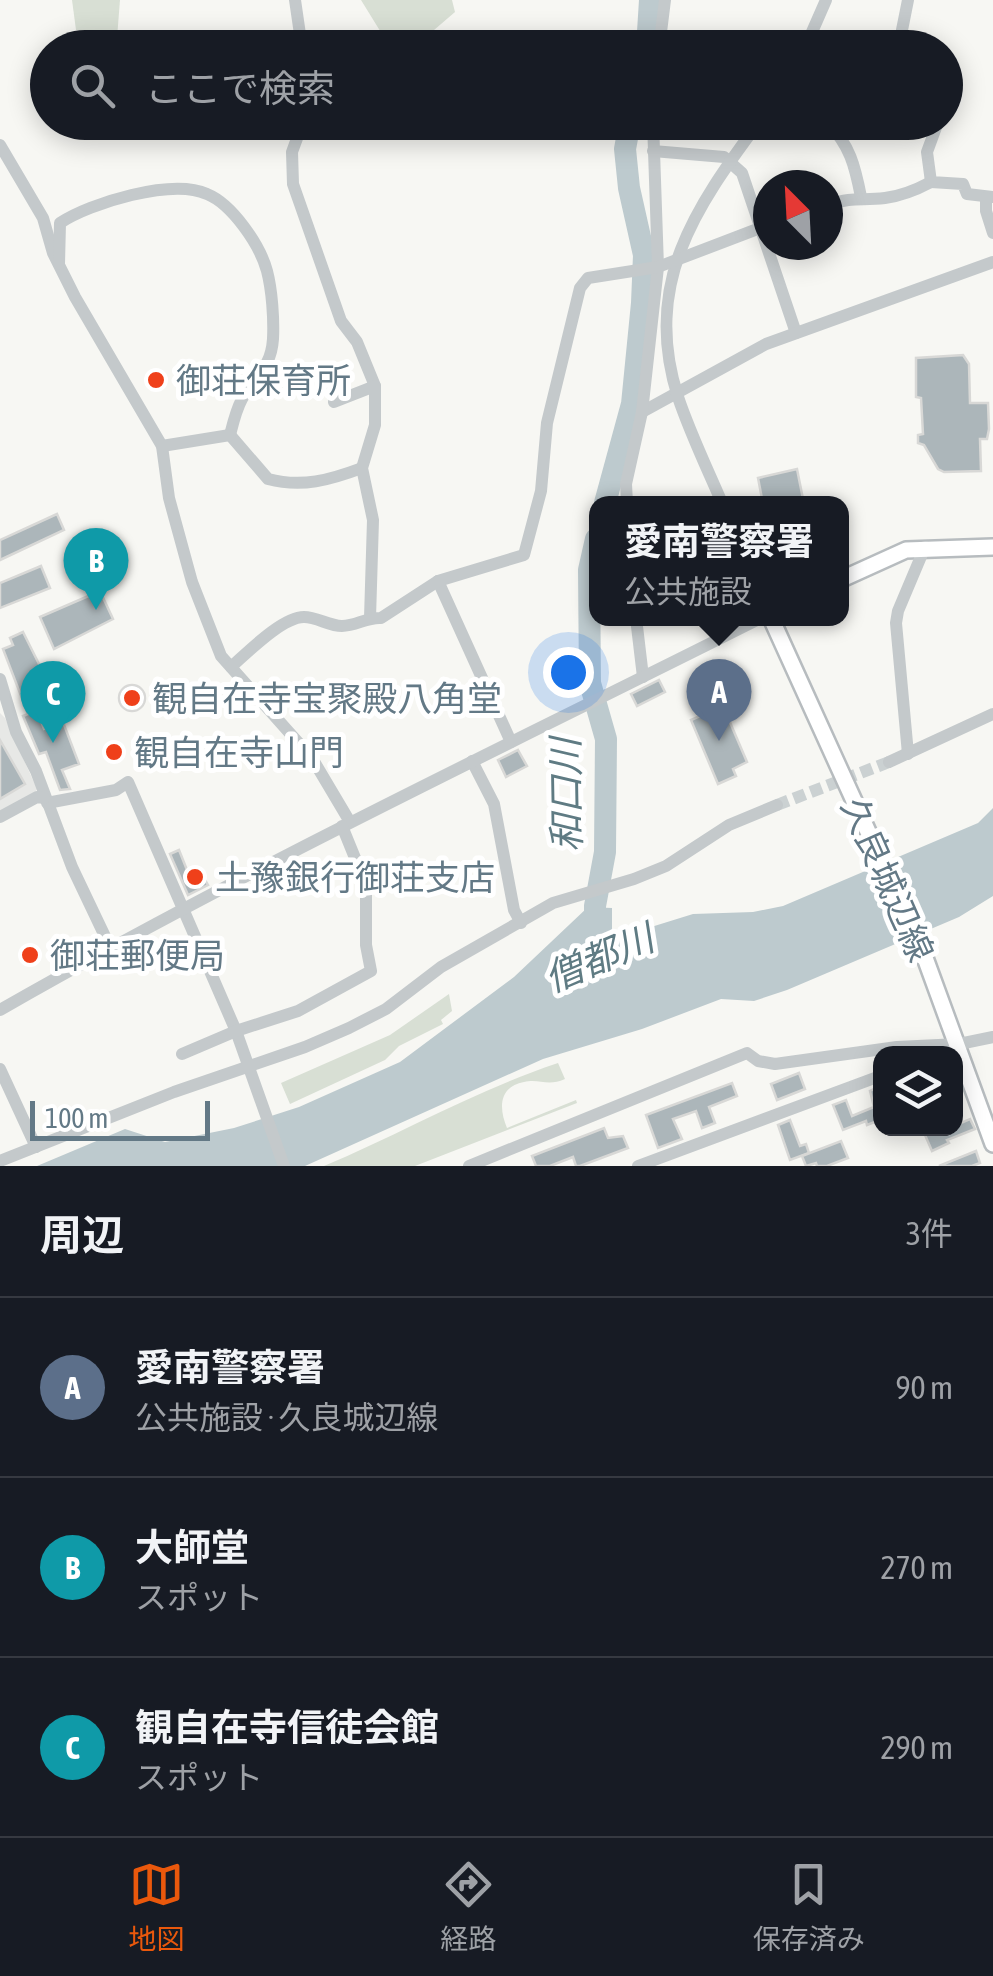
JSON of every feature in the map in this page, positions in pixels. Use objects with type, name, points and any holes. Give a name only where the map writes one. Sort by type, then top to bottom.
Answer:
[{"type":"main road","points":[[849,577],[893,555],[926,547],[993,547]]},
{"type":"main road","name":"久良城辺線","points":[[775,626],[924,955],[947,1046]]},
{"type":"main road","name":"久良城辺線","points":[[963,1080],[993,1144]]},
{"type":"street","points":[[295,0],[299,30]]},
{"type":"street","points":[[661,30],[664,0]]},
{"type":"street","points":[[813,30],[826,0]]},
{"type":"street","points":[[902,30],[908,0]]},
{"type":"street","points":[[296,140],[292,152],[293,184],[341,321],[357,342],[375,386],[375,425],[362,468],[373,520],[370,618]]},
{"type":"street","points":[[627,496],[642,412],[654,267],[653,140]]},
{"type":"street","points":[[719,496],[677,394],[669,360],[667,312],[675,260],[692,220],[746,140]]},
{"type":"street","points":[[844,140],[853,158],[861,196]]},
{"type":"street","points":[[931,140],[927,152],[931,182]]},
{"type":"street","points":[[0,145],[43,218],[58,264],[162,446],[169,498],[192,582],[221,656],[312,758],[346,824],[366,885],[366,945],[371,972],[298,1011],[182,1054]]},
{"type":"street","points":[[653,152],[715,156],[730,162],[742,172],[753,200]]},
{"type":"street","points":[[843,201],[861,196],[880,199],[902,195],[931,182],[963,184],[967,194],[990,198],[986,212],[993,233]]},
{"type":"street","points":[[58,264],[60,222],[80,210],[167,191],[209,194],[227,208],[258,250],[267,272],[273,337],[270,362],[242,397],[230,435]]},
{"type":"street","points":[[231,667],[266,636],[296,619],[306,617],[348,626],[381,618],[438,582],[524,555],[541,491],[546,423],[580,288],[588,278],[654,267],[753,231]]},
{"type":"street","points":[[774,260],[796,333]]},
{"type":"street","points":[[642,412],[766,344],[993,262]]},
{"type":"street","points":[[334,402],[375,386]]},
{"type":"street","points":[[230,435],[268,479],[324,482],[362,468]]},
{"type":"street","points":[[162,446],[230,435]]},
{"type":"street","points":[[908,754],[896,623],[926,547]]},
{"type":"street","points":[[438,582],[510,742]]},
{"type":"street","points":[[637,626],[643,677]]},
{"type":"street","points":[[0,1010],[180,909],[745,626]]},
{"type":"street","points":[[0,679],[16,732],[36,770],[72,867],[111,948]]},
{"type":"street","points":[[888,762],[993,714]]},
{"type":"street","points":[[472,761],[494,804],[514,910],[522,924]]},
{"type":"street","points":[[0,818],[37,798],[45,801],[116,790],[128,782],[236,1031],[284,1166]]},
{"type":"street","points":[[0,1162],[305,1047],[386,1009],[441,968],[522,924],[553,902],[666,866],[729,825],[777,805]]},
{"type":"street","points":[[956,1046],[993,1037]]},
{"type":"street","points":[[469,1166],[747,1054],[775,1064],[873,1050]]},
{"type":"street","points":[[0,1069],[36,1147]]},
{"type":"street","points":[[638,1166],[873,1079]]},
{"type":"shaded area","points":[[72,0],[120,0],[118,30],[76,30]]},
{"type":"shaded area","points":[[361,0],[452,0],[455,12],[434,30],[380,30]]},
{"type":"shaded area","points":[[0,713],[37,789],[34,795],[0,811]]},
{"type":"shaded area","points":[[449,994],[452,1011],[441,1020],[443,1024],[399,1046],[385,1060],[290,1104],[281,1083],[390,1035]]},
{"type":"shaded area","points":[[558,1063],[565,1079],[524,1082],[505,1094],[502,1106],[507,1128],[576,1100],[577,1103],[415,1166],[324,1166],[498,1086]]},
{"type":"water","name":"僧都川","points":[[993,808],[993,896],[959,917],[787,990],[754,1001],[721,999],[642,1029],[543,1059],[305,1166],[37,1166],[125,1129],[165,1142],[234,1128],[299,1107],[400,1062],[514,977],[588,907],[612,908],[612,930],[635,932],[693,914],[753,912],[783,906],[978,823]]},
{"type":"building","points":[[963,355],[969,364],[970,403],[988,403],[989,429],[987,439],[980,439],[981,471],[944,472],[938,469],[924,445],[918,443],[918,435],[923,434],[921,398],[916,397],[916,358]]},
{"type":"building","points":[[797,469],[802,496],[761,496],[758,478]]},
{"type":"building","points":[[57,514],[64,530],[0,560],[0,540]]},
{"type":"building","points":[[41,566],[50,588],[0,608],[0,583]]},
{"type":"building","points":[[100,591],[113,619],[54,649],[40,617]]},
{"type":"building","points":[[23,632],[57,700],[36,709],[44,729],[63,722],[79,764],[62,770],[70,789],[60,790],[46,752],[39,754],[23,716],[28,714],[3,649],[13,645],[10,638]]},
{"type":"building","points":[[659,680],[665,692],[637,706],[631,694]]},
{"type":"building","name":"観自在寺宝聚殿八角堂","points":[[132,685],[141,689],[145,698],[141,707],[132,711],[123,707],[119,698],[123,689]]},
{"type":"building","points":[[723,706],[747,762],[733,769],[736,776],[718,784],[691,720]]},
{"type":"building","points":[[0,740],[25,784],[0,799]]},
{"type":"building","points":[[518,750],[527,766],[506,777],[498,760]]},
{"type":"building","points":[[179,850],[189,875],[199,870],[208,885],[188,895],[170,854]]},
{"type":"building","points":[[799,1073],[805,1089],[777,1100],[771,1084]]},
{"type":"building","points":[[732,1083],[737,1096],[709,1107],[715,1123],[702,1128],[696,1111],[673,1119],[682,1139],[658,1148],[646,1115]]},
{"type":"building","points":[[846,1100],[852,1116],[873,1107],[873,1123],[867,1125],[866,1121],[843,1130],[833,1105]]},
{"type":"building","points":[[970,1119],[975,1129],[963,1134],[963,1122]]},
{"type":"building","points":[[790,1120],[800,1146],[806,1144],[809,1153],[790,1160],[778,1125]]},
{"type":"building","points":[[604,1128],[608,1138],[623,1136],[628,1148],[580,1166],[576,1166],[573,1157],[550,1166],[536,1166],[532,1156]]},
{"type":"building","points":[[925,1136],[957,1136],[947,1140],[949,1143],[932,1151]]},
{"type":"building","points":[[841,1141],[848,1158],[827,1166],[806,1166],[802,1156]]},
{"type":"building","points":[[976,1151],[980,1163],[939,1166]]},
{"type":"waterway","name":"和口川","points":[[648,30],[650,0]]},
{"type":"waterway","name":"和口川","points":[[607,496],[632,404],[642,303],[644,255],[629,188],[627,140]]},
{"type":"waterway","name":"和口川","points":[[589,626],[590,683],[606,739],[605,852],[595,906],[595,934]]},
{"type":"tunnel","points":[[777,805],[889,762]]},
{"type":"place","name":"御荘保育所","points":[[156,380]]},
{"type":"place","name":"大師堂","points":[[96,610]]},
{"type":"place","name":"観自在寺宝聚殿八角堂","points":[[132,698]]},
{"type":"place","name":"愛南警察署","points":[[719,741]]},
{"type":"place","name":"観自在寺信徒会館","points":[[53,743]]},
{"type":"place","name":"観自在寺山門","points":[[114,752]]},
{"type":"place","name":"土豫銀行御荘支店","points":[[195,877]]},
{"type":"place","name":"御荘郵便局","points":[[30,955]]}]
